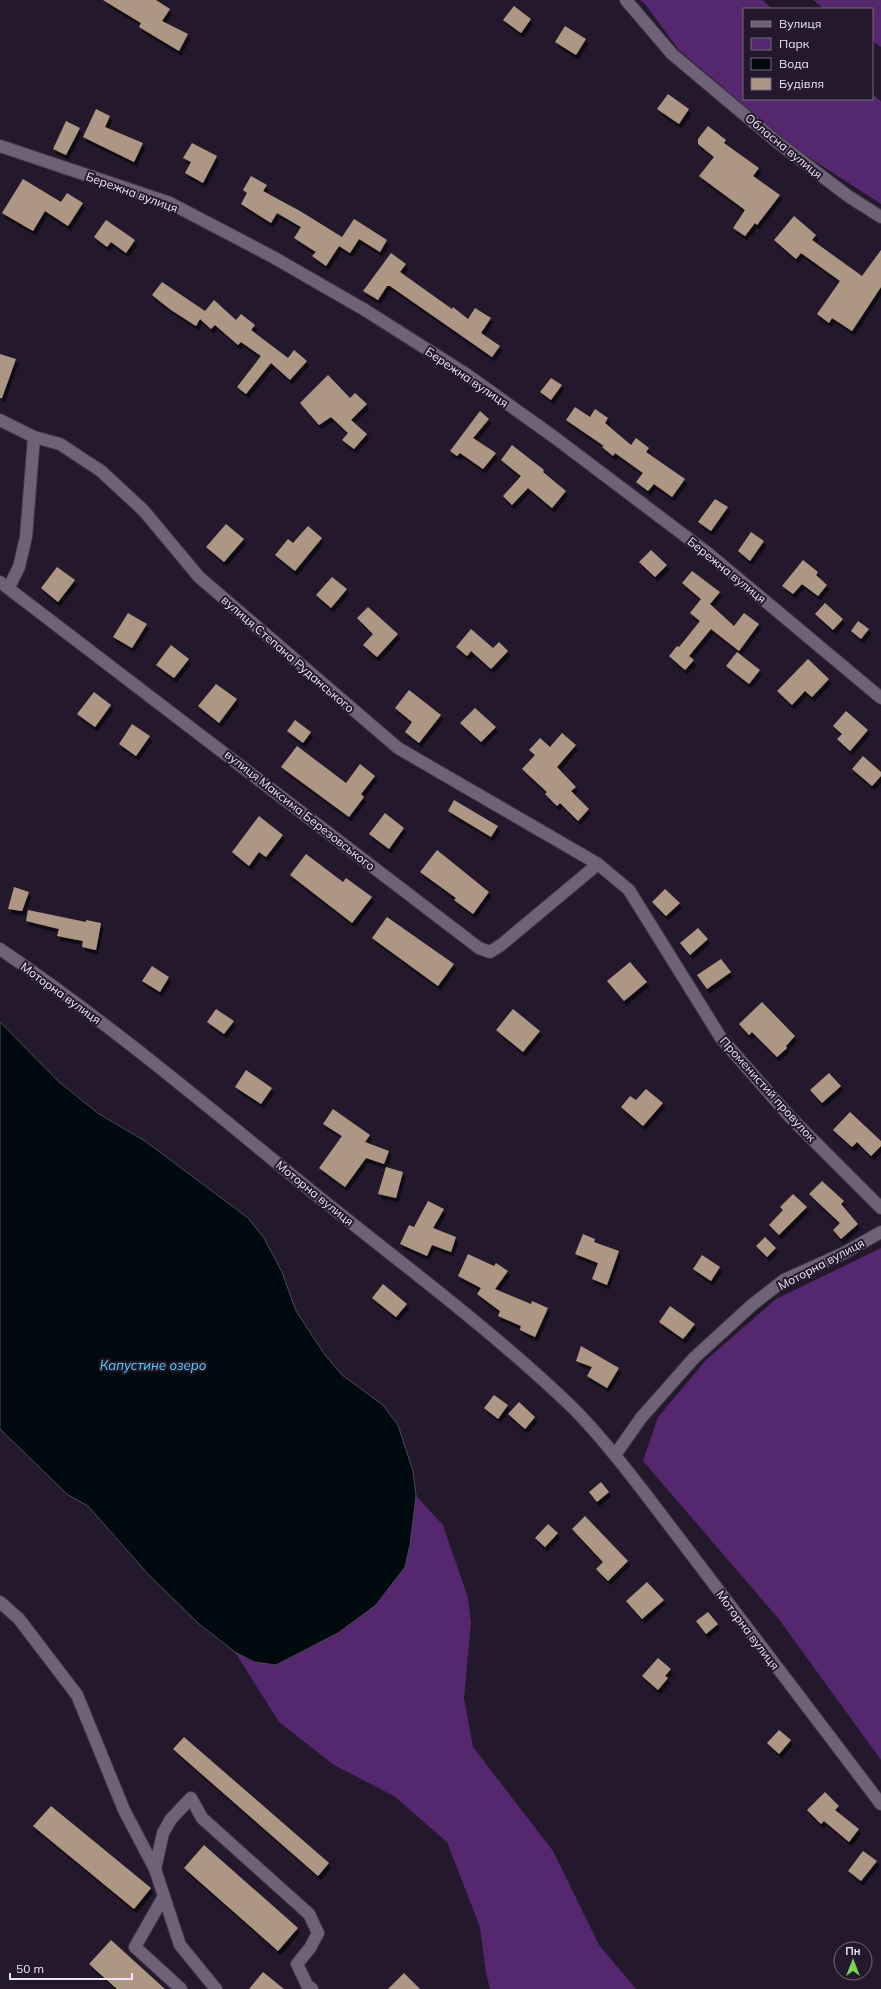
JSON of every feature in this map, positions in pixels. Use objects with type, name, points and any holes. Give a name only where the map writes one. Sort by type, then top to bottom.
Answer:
[{"type":"street","name":"Обласна вулиця","points":[[626,0],[678,58],[777,142],[848,196],[881,217]]},
{"type":"street","name":"Бережна вулиця","points":[[0,146],[170,203],[273,257],[365,310],[466,374],[554,437],[709,554],[881,698]]},
{"type":"street","name":"вулиця Степана Руданського","points":[[0,420],[34,437],[60,444],[101,471],[144,511],[199,577],[398,748],[598,864]]},
{"type":"street","points":[[5,585],[19,567],[26,537],[34,437]]},
{"type":"street","name":"вулиця Максима Березовського","points":[[5,585],[479,948],[490,952],[501,945],[598,864]]},
{"type":"street","name":"Променистий провулок","points":[[598,864],[629,890],[721,1038],[791,1118],[881,1208]]},
{"type":"street","name":"Моторна вулиця","points":[[0,949],[52,984],[178,1081],[492,1336],[574,1409],[615,1455],[881,1804]]},
{"type":"street","name":"Моторна вулиця","points":[[615,1455],[641,1418],[694,1358],[752,1305],[784,1280],[844,1253],[881,1232]]},
{"type":"street","points":[[0,1602],[19,1620],[77,1695],[124,1810],[155,1869],[180,1945],[216,1989]]},
{"type":"street","points":[[155,1869],[163,1833],[171,1819],[191,1798],[202,1818],[309,1914],[318,1933],[310,1948],[297,1964],[307,1985],[312,1989]]},
{"type":"street","points":[[164,1896],[135,1947],[181,1989]]},
{"type":"green space","points":[[640,0],[762,0],[771,8],[743,8],[743,100],[873,100],[873,95],[881,101],[881,204],[793,147],[679,50],[645,4]]},
{"type":"green space","points":[[813,0],[881,0],[881,47],[873,42],[873,8],[823,8]]},
{"type":"green space","points":[[881,1248],[881,1760],[778,1618],[643,1461],[658,1417],[707,1359],[776,1299]]},
{"type":"green space","points":[[416,1496],[443,1525],[468,1598],[471,1623],[464,1698],[473,1747],[553,1851],[599,1945],[636,1989],[490,1989],[486,1973],[480,1927],[447,1842],[394,1796],[334,1765],[279,1722],[235,1652],[254,1662],[410,1545]]},
{"type":"water","name":"Капустине озеро","points":[[0,1022],[59,1082],[99,1114],[145,1141],[248,1218],[264,1238],[282,1272],[296,1311],[325,1355],[342,1375],[383,1405],[398,1425],[413,1471],[416,1496],[410,1545],[405,1567],[376,1605],[338,1633],[276,1665],[254,1662],[235,1652],[199,1624],[147,1573],[88,1506],[68,1495],[0,1429]]},
{"type":"building","points":[[103,0],[156,0],[170,9],[162,21],[188,34],[179,51],[139,27],[141,23]]},
{"type":"building","points":[[514,6],[531,19],[521,33],[503,20]]},
{"type":"building","points":[[565,26],[586,39],[576,55],[555,42]]},
{"type":"building","points":[[668,94],[689,109],[679,124],[657,109]]},
{"type":"building","points":[[96,109],[110,116],[105,127],[143,143],[134,162],[83,137]]},
{"type":"building","points":[[66,121],[80,128],[66,155],[53,149]]},
{"type":"building","points":[[708,126],[726,140],[724,143],[759,168],[753,176],[780,195],[757,225],[755,223],[745,236],[733,228],[745,210],[699,176],[714,157],[698,144],[698,139]]},
{"type":"building","points":[[192,143],[217,156],[203,183],[185,173],[191,162],[183,158]]},
{"type":"building","points":[[251,176],[267,185],[263,191],[300,211],[342,237],[354,219],[387,240],[380,252],[359,239],[350,253],[339,246],[326,266],[312,256],[316,252],[294,238],[301,227],[277,213],[271,223],[241,204],[247,193],[243,190]]},
{"type":"building","points":[[23,179],[61,202],[67,193],[83,203],[68,226],[45,211],[33,231],[2,213]]},
{"type":"building","points":[[794,216],[816,235],[812,240],[862,276],[881,250],[881,287],[852,331],[832,318],[829,323],[817,314],[840,281],[801,253],[796,259],[774,240]]},
{"type":"building","points":[[106,220],[135,240],[126,253],[111,242],[107,247],[94,237]]},
{"type":"building","points":[[391,253],[406,264],[400,272],[452,309],[453,307],[468,319],[475,308],[491,318],[481,333],[500,346],[492,357],[390,286],[387,286],[378,300],[363,291]]},
{"type":"building","points":[[162,282],[205,311],[214,300],[236,320],[241,314],[255,325],[251,330],[288,358],[294,350],[307,361],[290,380],[271,363],[246,394],[237,387],[261,356],[241,342],[238,345],[215,325],[211,329],[200,319],[196,326],[171,310],[152,295]]},
{"type":"building","points":[[0,354],[16,359],[2,398],[0,398]]},
{"type":"building","points":[[328,375],[350,398],[355,393],[367,404],[351,420],[367,434],[354,449],[342,440],[348,433],[331,417],[319,425],[300,403]]},
{"type":"building","points":[[551,378],[562,385],[551,400],[540,392]]},
{"type":"building","points":[[575,407],[590,417],[595,409],[608,418],[605,423],[631,445],[636,438],[649,448],[646,452],[685,479],[672,497],[654,484],[648,491],[636,482],[643,473],[615,453],[613,456],[602,447],[604,446],[566,420]]},
{"type":"building","points":[[480,411],[489,419],[473,438],[496,453],[483,469],[460,453],[457,456],[450,451]]},
{"type":"building","points":[[512,445],[544,470],[543,472],[566,491],[552,508],[528,488],[512,505],[503,496],[521,476],[501,460]]},
{"type":"building","points":[[715,499],[728,507],[711,531],[698,522]]},
{"type":"building","points":[[226,524],[244,539],[224,562],[206,547]]},
{"type":"building","points":[[308,526],[322,538],[295,571],[275,555],[288,539],[293,543]]},
{"type":"building","points":[[751,532],[764,541],[750,561],[738,551]]},
{"type":"building","points":[[651,550],[667,565],[655,577],[639,562]]},
{"type":"building","points":[[803,560],[818,572],[816,575],[827,585],[818,596],[802,584],[793,594],[782,586]]},
{"type":"building","points":[[57,567],[75,580],[58,602],[41,588]]},
{"type":"building","points":[[692,571],[720,592],[710,604],[734,626],[744,613],[759,624],[739,651],[711,629],[689,656],[694,660],[685,670],[669,656],[677,646],[679,647],[700,621],[690,613],[701,599],[682,583]]},
{"type":"building","points":[[332,577],[347,589],[331,608],[316,595]]},
{"type":"building","points":[[825,603],[843,619],[833,630],[815,614]]},
{"type":"building","points":[[368,607],[398,634],[377,657],[363,645],[373,634],[357,618]]},
{"type":"building","points":[[128,613],[147,624],[132,648],[113,637]]},
{"type":"building","points":[[858,621],[869,629],[861,639],[851,631]]},
{"type":"building","points":[[471,629],[493,648],[499,642],[508,651],[491,669],[471,651],[467,656],[456,647]]},
{"type":"building","points":[[171,645],[189,659],[174,678],[156,665]]},
{"type":"building","points":[[737,652],[760,670],[749,684],[726,666]]},
{"type":"building","points":[[808,659],[829,679],[812,697],[805,691],[792,705],[777,691]]},
{"type":"building","points":[[216,684],[237,699],[219,723],[198,706]]},
{"type":"building","points":[[409,690],[441,715],[419,743],[405,732],[412,722],[395,708]]},
{"type":"building","points":[[94,692],[111,705],[95,727],[77,714]]},
{"type":"building","points":[[475,708],[496,727],[481,742],[460,723]]},
{"type":"building","points":[[846,711],[868,730],[850,751],[837,739],[842,734],[833,726]]},
{"type":"building","points":[[295,720],[311,732],[303,743],[287,731]]},
{"type":"building","points":[[132,724],[150,736],[136,756],[119,744]]},
{"type":"building","points":[[562,733],[576,745],[557,767],[576,787],[571,791],[589,809],[578,821],[560,803],[557,806],[545,794],[547,792],[522,769],[535,755],[529,750],[540,738],[550,747]]},
{"type":"building","points":[[297,746],[346,783],[360,764],[375,776],[361,794],[364,797],[349,817],[281,767]]},
{"type":"building","points":[[863,756],[881,772],[881,776],[872,786],[852,769]]},
{"type":"building","points":[[454,800],[498,826],[491,837],[448,811]]},
{"type":"building","points":[[385,813],[404,828],[389,849],[369,834]]},
{"type":"building","points":[[259,816],[283,835],[266,857],[259,852],[249,866],[232,852]]},
{"type":"building","points":[[437,850],[489,892],[473,914],[454,900],[456,898],[420,872]]},
{"type":"building","points":[[306,854],[343,882],[346,878],[372,897],[352,923],[290,875]]},
{"type":"building","points":[[14,887],[29,892],[22,911],[8,909]]},
{"type":"building","points":[[665,889],[680,903],[666,916],[652,902]]},
{"type":"building","points":[[28,910],[86,922],[86,920],[101,923],[96,950],[82,947],[83,941],[57,936],[59,929],[26,921]]},
{"type":"building","points":[[387,917],[454,964],[438,986],[372,938]]},
{"type":"building","points":[[698,928],[708,939],[690,955],[680,943]]},
{"type":"building","points":[[721,959],[731,972],[707,989],[697,975]]},
{"type":"building","points":[[630,962],[647,982],[624,1001],[607,981]]},
{"type":"building","points":[[152,966],[169,977],[160,992],[142,981]]},
{"type":"building","points":[[762,1002],[795,1036],[786,1046],[787,1048],[777,1057],[752,1032],[749,1035],[739,1024]]},
{"type":"building","points":[[216,1009],[234,1021],[224,1034],[207,1022]]},
{"type":"building","points":[[513,1009],[540,1031],[523,1052],[496,1030]]},
{"type":"building","points":[[246,1070],[272,1088],[261,1104],[235,1087]]},
{"type":"building","points":[[829,1073],[841,1086],[822,1103],[810,1090]]},
{"type":"building","points":[[646,1089],[663,1103],[643,1126],[621,1107],[630,1096],[636,1100]]},
{"type":"building","points":[[333,1109],[370,1135],[365,1142],[389,1151],[384,1164],[366,1158],[345,1187],[319,1168],[342,1136],[323,1124]]},
{"type":"building","points":[[850,1112],[881,1141],[881,1146],[871,1156],[857,1142],[852,1147],[833,1130]]},
{"type":"building","points":[[386,1167],[403,1172],[396,1198],[378,1194]]},
{"type":"building","points":[[822,1181],[844,1201],[841,1204],[858,1224],[841,1239],[833,1230],[840,1223],[809,1194]]},
{"type":"building","points":[[793,1194],[807,1207],[779,1235],[769,1225],[783,1210],[780,1207]]},
{"type":"building","points":[[428,1201],[444,1209],[433,1228],[456,1237],[451,1252],[432,1245],[427,1256],[400,1244],[409,1225],[414,1227]]},
{"type":"building","points":[[583,1234],[595,1239],[594,1242],[619,1251],[607,1285],[592,1279],[598,1263],[575,1254]]},
{"type":"building","points":[[765,1237],[776,1248],[767,1257],[756,1246]]},
{"type":"building","points":[[468,1254],[494,1266],[496,1263],[508,1271],[495,1289],[531,1304],[532,1301],[548,1308],[535,1337],[520,1330],[521,1326],[498,1316],[500,1311],[477,1294],[481,1288],[458,1276]]},
{"type":"building","points":[[702,1255],[720,1267],[711,1281],[693,1269]]},
{"type":"building","points":[[383,1284],[407,1304],[396,1317],[372,1298]]},
{"type":"building","points":[[670,1306],[695,1324],[683,1339],[659,1322]]},
{"type":"building","points":[[581,1346],[619,1368],[607,1388],[587,1376],[592,1367],[576,1361]]},
{"type":"building","points":[[494,1395],[508,1405],[498,1419],[484,1408]]},
{"type":"building","points":[[519,1402],[535,1417],[525,1429],[508,1414]]},
{"type":"building","points":[[601,1482],[609,1492],[597,1502],[589,1492]]},
{"type":"building","points":[[585,1516],[628,1561],[608,1581],[596,1569],[603,1562],[572,1529]]},
{"type":"building","points":[[548,1524],[558,1533],[545,1547],[535,1538]]},
{"type":"building","points":[[647,1582],[664,1600],[642,1619],[626,1601]]},
{"type":"building","points":[[708,1612],[718,1624],[706,1634],[696,1621]]},
{"type":"building","points":[[658,1658],[671,1669],[665,1676],[668,1678],[658,1690],[642,1676]]},
{"type":"building","points":[[779,1730],[791,1740],[779,1754],[767,1743]]},
{"type":"building","points":[[184,1737],[329,1863],[318,1876],[173,1749]]},
{"type":"building","points":[[825,1792],[839,1806],[835,1810],[859,1829],[849,1842],[824,1821],[821,1824],[807,1810]]},
{"type":"building","points":[[51,1806],[151,1888],[134,1909],[33,1826]]},
{"type":"building","points":[[204,1845],[298,1928],[278,1951],[184,1868]]},
{"type":"building","points":[[863,1851],[877,1861],[861,1881],[848,1871]]},
{"type":"building","points":[[111,1940],[165,1989],[117,1989],[89,1964]]},
{"type":"building","points":[[263,1972],[284,1989],[249,1989]]},
{"type":"building","points":[[404,1973],[420,1989],[388,1989]]}]
